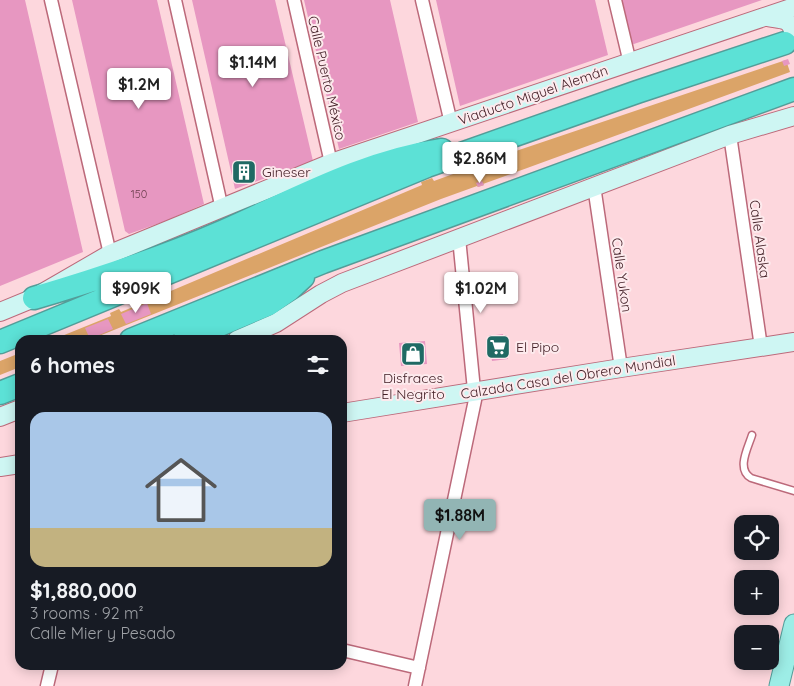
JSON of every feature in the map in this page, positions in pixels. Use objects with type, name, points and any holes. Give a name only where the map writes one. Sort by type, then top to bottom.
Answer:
[{"type":"highway","points":[[17,335],[427,166],[790,35]]},
{"type":"highway","points":[[143,335],[322,262],[794,89]]},
{"type":"highway","points":[[34,298],[112,274],[188,246],[354,173],[380,164],[428,152],[487,144]]},
{"type":"highway","points":[[196,335],[269,304],[322,262]]},
{"type":"highway","points":[[0,342],[15,336]]},
{"type":"highway","points":[[0,393],[15,387]]},
{"type":"main road","name":"Viaducto Miguel Alemán","points":[[0,312],[34,298],[110,254],[332,163],[794,7]]},
{"type":"main road","points":[[764,17],[787,20],[792,24],[790,35]]},
{"type":"main road","points":[[248,335],[276,323],[342,283],[730,135],[792,116]]},
{"type":"main road","name":"Calzada Casa del Obrero Mundial","points":[[347,412],[794,342]]},
{"type":"main road","points":[[0,417],[15,411]]},
{"type":"main road","points":[[0,467],[15,465]]},
{"type":"main road","points":[[779,686],[794,624]]},
{"type":"street","points":[[51,0],[110,254]]},
{"type":"street","points":[[175,0],[222,209]]},
{"type":"street","name":"Calle Puerto México","points":[[294,0],[332,163]]},
{"type":"street","points":[[422,0],[451,123]]},
{"type":"street","points":[[615,0],[630,62]]},
{"type":"street","name":"Calle Alaska","points":[[730,135],[761,347]]},
{"type":"street","name":"Calle Yukon","points":[[594,186],[621,368]]},
{"type":"street","points":[[415,686],[475,400],[459,238]]},
{"type":"street","points":[[347,651],[420,668]]},
{"type":"street","points":[[47,686],[51,670]]},
{"type":"lane","points":[[752,435],[743,464],[743,470],[746,475],[794,491]]},
{"type":"shaded area","points":[[786,60],[790,72],[484,185],[441,199],[101,335],[64,335],[111,316],[110,313],[119,309],[121,312],[422,185],[421,182],[432,178],[434,181],[516,151]]},
{"type":"shaded area","points":[[15,355],[15,369],[0,375],[0,361]]},
{"type":"building","points":[[0,0],[25,0],[83,252],[0,286]]},
{"type":"building","points":[[72,0],[157,0],[204,204],[129,234],[125,231]]},
{"type":"building","points":[[192,0],[275,0],[313,161],[235,189]]},
{"type":"building","points":[[304,0],[390,0],[418,122],[339,149]]},
{"type":"building","points":[[436,0],[595,0],[608,55],[460,106]]},
{"type":"building","points":[[621,0],[762,0],[631,45]]},
{"type":"building","points":[[788,59],[790,64],[784,66],[782,61]]},
{"type":"building","points":[[482,181],[484,185],[478,187],[476,183]]},
{"type":"building","points":[[147,303],[151,314],[126,324],[121,314]]},
{"type":"building","points":[[108,319],[113,329],[99,335],[88,335],[85,328]]},
{"type":"building","name":"El Pipo","points":[[503,334],[508,359],[492,361],[488,336]]},
{"type":"building","name":"Disfraces El Negrito","points":[[425,341],[427,364],[401,366],[399,343]]},
{"type":"place","name":"Gineser","points":[[244,172]]},
{"type":"place","name":"El Pipo","points":[[498,347]]},
{"type":"place","name":"Disfraces El Negrito","points":[[413,354]]}]
